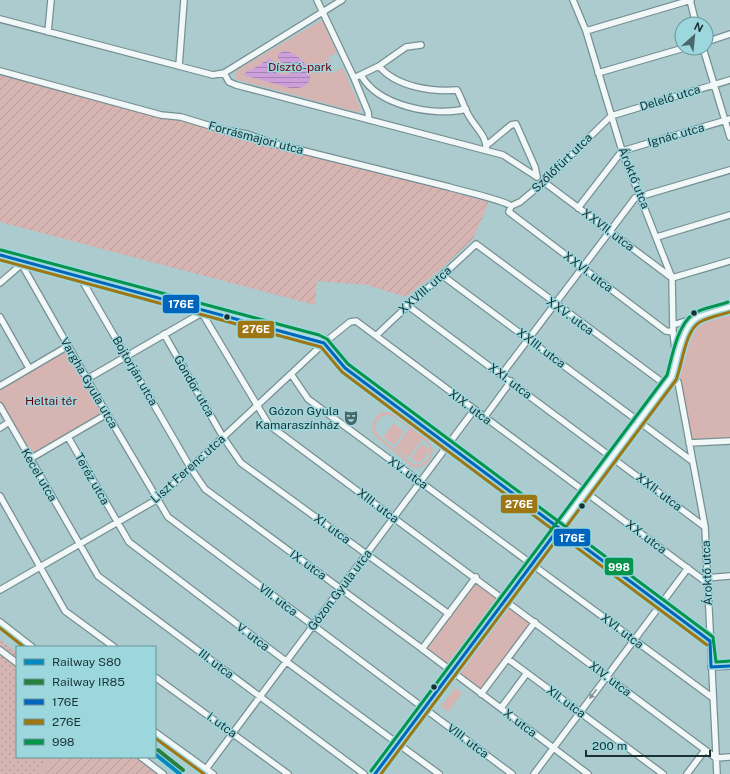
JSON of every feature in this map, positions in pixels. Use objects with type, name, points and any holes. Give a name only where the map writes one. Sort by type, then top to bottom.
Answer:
[{"type":"street","points":[[48,32],[51,0]]},
{"type":"street","points":[[179,66],[184,0]]},
{"type":"street","points":[[318,0],[354,78],[368,112],[369,120]]},
{"type":"street","points":[[0,19],[214,75],[224,73],[342,0]]},
{"type":"street","name":"Ároktő utca","points":[[573,0],[586,31],[622,151],[672,278],[673,332],[676,360]]},
{"type":"street","points":[[586,31],[690,0],[694,16]]},
{"type":"street","points":[[714,39],[730,34]]},
{"type":"street","points":[[354,78],[379,66],[406,47],[421,45]]},
{"type":"street","points":[[598,74],[674,51]]},
{"type":"street","points":[[706,56],[728,120],[730,137]]},
{"type":"street","points":[[379,66],[384,72],[400,81],[435,90],[457,90],[486,148]]},
{"type":"street","name":"Forrásmajori utca","points":[[0,71],[161,115],[181,117],[224,130],[247,134],[272,143],[449,187],[469,194],[477,194],[511,206]]},
{"type":"street","points":[[224,73],[226,78],[236,85],[369,120],[486,148],[503,155],[537,177],[535,167],[516,124],[511,125],[486,148]]},
{"type":"street","points":[[361,75],[372,89],[397,103],[438,112],[452,113],[466,109]]},
{"type":"street","name":"Delelő utca","points":[[611,116],[730,80]]},
{"type":"street","name":"Szőlőfürt utca","points":[[511,206],[520,202],[544,182],[611,116]]},
{"type":"street","name":"Ignác utca","points":[[622,151],[728,120]]},
{"type":"street","points":[[578,208],[622,151]]},
{"type":"street","points":[[502,374],[635,198],[730,170]]},
{"type":"street","name":"XXVII. utca","points":[[544,182],[672,278]]},
{"type":"street","name":"XXVI. utca","points":[[511,206],[509,212],[666,331],[673,332]]},
{"type":"street","points":[[657,237],[730,216]]},
{"type":"street","name":"XXVIII. utca","points":[[376,336],[407,305],[443,276],[476,244]]},
{"type":"street","name":"XXV. utca","points":[[476,244],[554,304],[666,385]]},
{"type":"street","points":[[0,255],[23,263],[79,275],[204,312],[318,340],[324,343],[345,368],[447,446],[710,641]]},
{"type":"street","points":[[672,278],[730,261]]},
{"type":"street","points":[[0,283],[23,263]]},
{"type":"street","name":"Vargha Gyula utca","points":[[23,263],[68,346],[156,500]]},
{"type":"street","name":"Bojtorján utca","points":[[79,275],[190,467]]},
{"type":"street","name":"XXIII. utca","points":[[443,276],[692,461]]},
{"type":"street","name":"XXI. utca","points":[[407,305],[612,456]]},
{"type":"street","points":[[673,325],[730,307]]},
{"type":"street","points":[[87,379],[204,312]]},
{"type":"street","name":"XIII. utca","points":[[204,312],[269,425],[476,577],[505,600]]},
{"type":"street","points":[[0,317],[29,368]]},
{"type":"street","points":[[375,774],[672,377],[676,360],[689,325],[696,318]]},
{"type":"street","name":"XIX. utca","points":[[356,321],[484,418],[586,492]]},
{"type":"street","name":"Liszt Ferenc utca","points":[[0,588],[40,567],[156,500],[324,343],[350,322],[356,321]]},
{"type":"street","name":"Göndör utca","points":[[164,334],[223,437]]},
{"type":"street","points":[[0,386],[68,346]]},
{"type":"street","name":"XV. utca","points":[[291,374],[308,399],[532,565]]},
{"type":"street","name":"Ároktő utca","points":[[672,377],[678,382],[705,527],[706,580],[717,774]]},
{"type":"street","points":[[484,418],[511,382]]},
{"type":"street","name":"Kecel utca","points":[[0,406],[79,544]]},
{"type":"street","name":"Gózon Gyula utca","points":[[206,769],[234,734],[474,410]]},
{"type":"street","points":[[30,459],[107,414]]},
{"type":"street","points":[[0,428],[9,422]]},
{"type":"street","name":"Teréz utca","points":[[68,437],[117,522]]},
{"type":"street","name":"XI. utca","points":[[223,437],[241,463],[448,614]]},
{"type":"street","points":[[689,443],[730,441]]},
{"type":"street","name":"XXII. utca","points":[[612,456],[705,527]]},
{"type":"street","name":"IX. utca","points":[[190,467],[209,492],[452,672]]},
{"type":"street","name":"XX. utca","points":[[586,492],[706,580]]},
{"type":"street","points":[[0,496],[65,611],[113,646]]},
{"type":"street","name":"VII. utca","points":[[156,500],[168,517],[176,524],[424,708]]},
{"type":"street","name":"V. utca","points":[[117,522],[130,542],[287,662],[439,774]]},
{"type":"street","name":"III. utca","points":[[79,544],[98,576],[364,774]]},
{"type":"street","name":"XVI. utca","points":[[532,565],[713,698]]},
{"type":"street","points":[[534,774],[688,568]]},
{"type":"street","points":[[706,580],[730,576]]},
{"type":"street","points":[[422,649],[476,577]]},
{"type":"street","name":"XIV. utca","points":[[505,600],[716,758]]},
{"type":"street","points":[[0,622],[31,646]]},
{"type":"street","points":[[481,694],[535,622]]},
{"type":"street","points":[[0,650],[16,662]]},
{"type":"street","name":"XII. utca","points":[[508,659],[663,774]]},
{"type":"street","points":[[711,667],[730,666]]},
{"type":"street","name":"X. utca","points":[[452,672],[588,774]]},
{"type":"street","points":[[501,708],[527,673]]},
{"type":"street","name":"I. utca","points":[[156,678],[288,774]]},
{"type":"street","name":"VIII. utca","points":[[424,708],[512,774]]},
{"type":"street","points":[[156,733],[213,774]]},
{"type":"street","points":[[687,774],[705,750]]},
{"type":"street","points":[[716,758],[730,757]]},
{"type":"street","points":[[142,758],[163,774]]},
{"type":"green space","name":"Dísztó-park","points":[[322,20],[337,53],[328,57],[334,72],[343,68],[361,110],[358,112],[235,78],[237,70]]},
{"type":"green space","points":[[0,67],[489,202],[473,239],[434,275],[406,297],[367,285],[317,281],[315,305],[0,222]]},
{"type":"green space","points":[[730,307],[730,441],[689,443],[674,373],[676,360],[692,322]]},
{"type":"green space","name":"Heltai tér","points":[[68,346],[107,414],[30,459],[0,406],[0,386]]},
{"type":"green space","points":[[383,412],[393,413],[428,440],[433,450],[431,458],[427,464],[416,468],[412,467],[374,435],[372,425],[377,416]],"holes":[[[385,415],[395,417],[412,430],[409,429],[395,448],[408,458],[422,439],[429,445],[430,449],[421,444],[411,458],[420,464],[430,450],[429,458],[420,465],[413,464],[377,433],[375,427],[379,418]]]},
{"type":"green space","points":[[394,423],[404,432],[394,445],[383,437]]},
{"type":"green space","points":[[476,577],[535,622],[481,694],[422,649]]},
{"type":"green space","points":[[0,640],[16,652],[16,758],[52,758],[38,774],[0,774]]},
{"type":"green space","points":[[455,688],[462,693],[448,712],[441,706]]},
{"type":"green space","points":[[52,758],[147,758],[163,772],[168,774],[38,774]]},
{"type":"shaded area","points":[[284,51],[292,53],[300,58],[305,64],[309,71],[310,78],[307,84],[301,87],[290,88],[244,75],[247,71],[253,69],[270,58],[276,65],[274,68],[275,72],[284,75],[289,74],[291,70],[290,66],[281,62],[277,56]]},
{"type":"rail line","name":"IR85","points":[[158,750],[183,770]]},
{"type":"rail line","name":"S80","points":[[156,755],[180,774]]},
{"type":"transit line","name":"998","points":[[1,250],[319,335],[327,339],[348,364],[713,637],[716,662],[730,661]]},
{"type":"transit line","name":"176E","points":[[0,255],[324,343],[345,368],[710,641],[711,667],[730,666]]},
{"type":"transit line","name":"276E","points":[[0,260],[321,347],[342,372],[707,645]]},
{"type":"transit line","name":"998","points":[[371,771],[667,375],[676,342],[687,319],[700,310],[728,302]]},
{"type":"transit line","name":"276E","points":[[381,774],[676,380],[687,340],[695,326],[707,319],[730,312]]},
{"type":"transit line","name":"176E","points":[[375,774],[559,528]]},
{"type":"transit line","name":"276E","points":[[0,628],[23,646]]},
{"type":"transit line","name":"276E","points":[[156,739],[204,774]]},
{"type":"place","name":"Gózon Gyula Kamaraszínház","points":[[351,418]]}]
